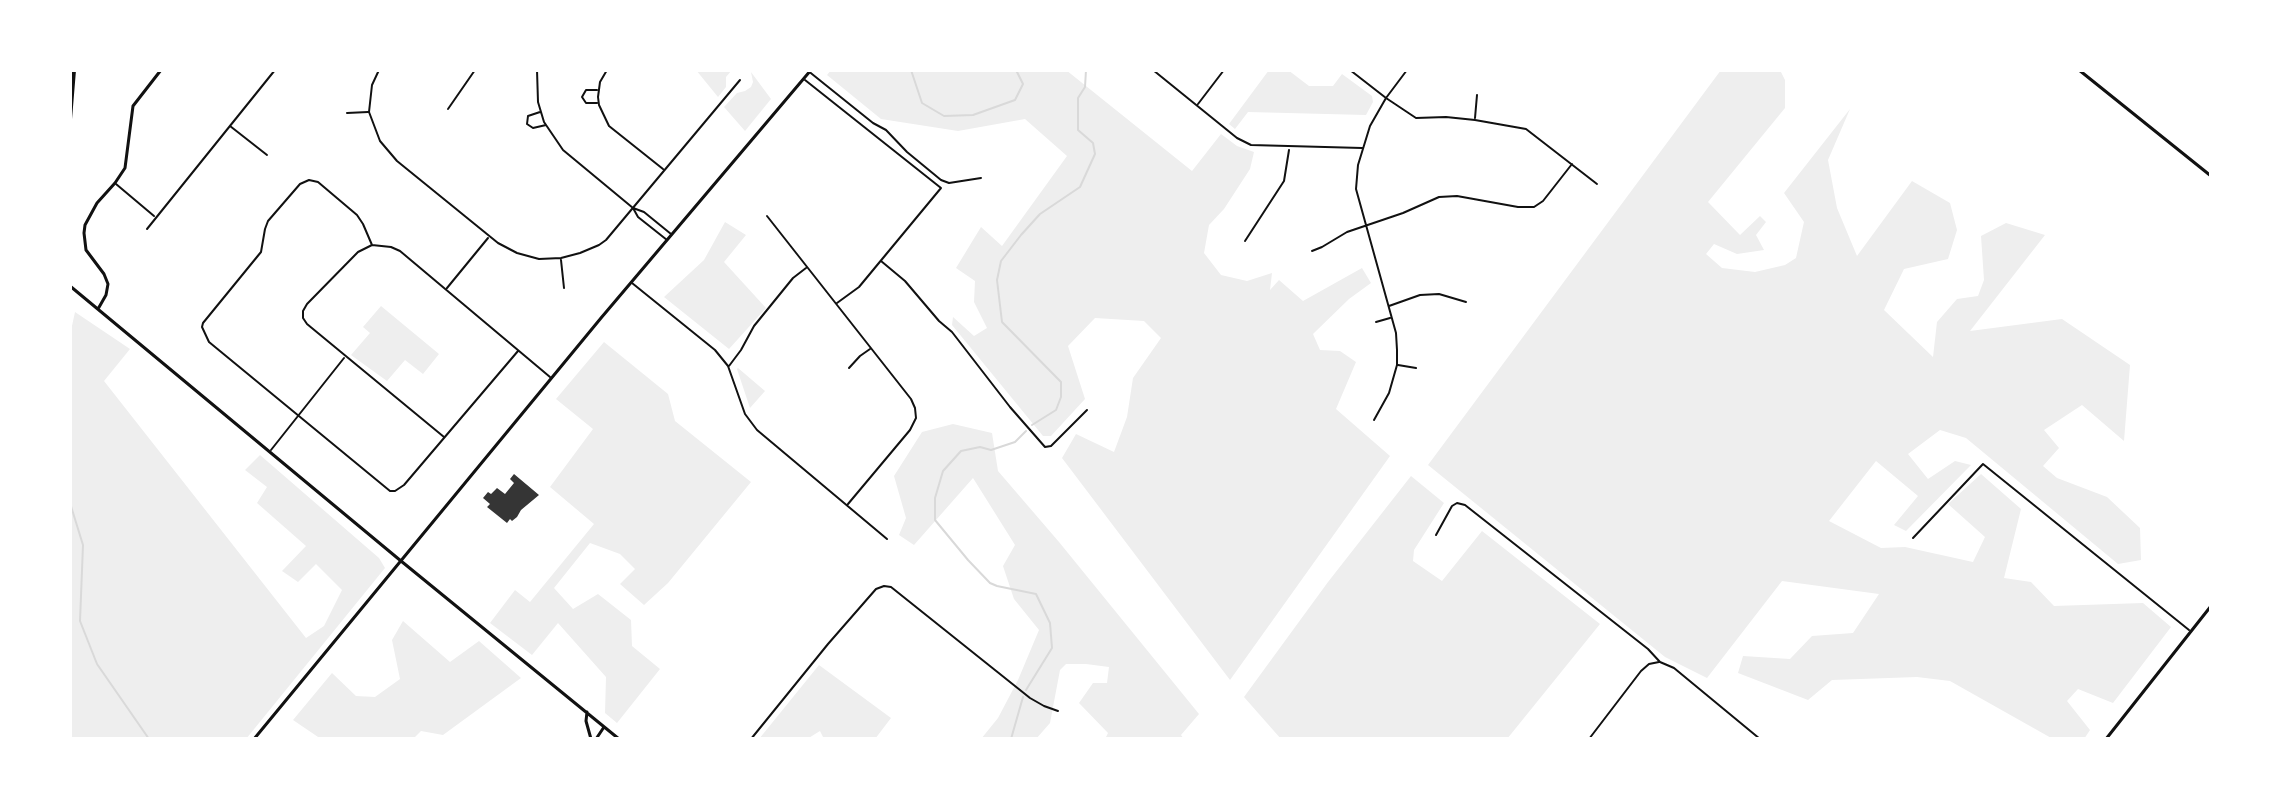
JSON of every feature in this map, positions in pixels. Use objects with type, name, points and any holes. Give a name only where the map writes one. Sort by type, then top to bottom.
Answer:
[{"type":"highway","points":[[70,119],[74,70]]},
{"type":"street","points":[[98,309],[108,284],[86,250],[84,233],[91,212],[125,168],[133,106],[161,70]]},
{"type":"street","points":[[147,229],[275,70]]},
{"type":"street","points":[[379,70],[372,85],[369,112],[380,141],[397,161],[489,237],[507,249],[539,259],[561,258],[599,245],[612,234],[740,80]]},
{"type":"street","points":[[448,109],[475,70]]},
{"type":"street","points":[[537,70],[541,111],[563,150],[633,208],[644,212],[672,235]]},
{"type":"street","points":[[607,70],[598,90],[598,103],[606,121],[613,131],[664,170]]},
{"type":"street","points":[[1153,70],[1243,142],[1251,145],[1362,148]]},
{"type":"street","points":[[1197,105],[1224,70]]},
{"type":"street","points":[[1350,70],[1416,118],[1446,117],[1526,129],[1597,184]]},
{"type":"street","points":[[1374,420],[1389,393],[1397,365],[1396,333],[1356,189],[1362,148],[1370,126],[1407,70]]},
{"type":"street","points":[[2079,70],[2211,176]]},
{"type":"street","points":[[254,739],[809,71],[886,130],[941,180],[949,183],[981,178]]},
{"type":"street","points":[[804,79],[941,188],[859,287],[836,304]]},
{"type":"street","points":[[598,90],[586,90],[582,97],[586,103],[598,103]]},
{"type":"street","points":[[1475,120],[1477,95]]},
{"type":"street","points":[[541,111],[530,115],[527,124],[533,128],[546,124]]},
{"type":"street","points":[[347,113],[369,112]]},
{"type":"street","points":[[229,126],[267,155]]},
{"type":"street","points":[[1245,241],[1284,181],[1290,148]]},
{"type":"street","points":[[1312,251],[1347,232],[1439,197],[1457,196],[1534,207],[1543,201],[1572,164]]},
{"type":"street","points":[[372,245],[357,215],[318,182],[309,180],[300,184],[268,221],[259,256],[203,323],[203,331],[209,342],[385,488],[395,491],[404,485],[518,351]]},
{"type":"street","points":[[115,183],[155,217]]},
{"type":"street","points":[[633,208],[638,217],[667,240]]},
{"type":"street","points":[[767,216],[911,399],[916,415],[910,430],[847,506]]},
{"type":"street","points":[[446,289],[489,237]]},
{"type":"street","points":[[445,438],[307,324],[303,311],[358,252],[372,245],[400,251],[551,378]]},
{"type":"street","points":[[561,258],[564,288]]},
{"type":"street","points":[[881,261],[905,281],[952,332],[1045,447],[1051,446],[1087,410]]},
{"type":"street","points":[[728,366],[754,326],[793,278],[807,267]]},
{"type":"street","points":[[632,282],[715,350],[728,366],[745,414],[757,430],[887,539]]},
{"type":"street","points":[[71,287],[619,739]]},
{"type":"street","points":[[1388,307],[1420,295],[1439,294],[1466,302]]},
{"type":"street","points":[[1376,322],[1391,317]]},
{"type":"street","points":[[849,368],[871,348]]},
{"type":"street","points":[[270,451],[345,357]]},
{"type":"street","points":[[1397,365],[1416,368]]},
{"type":"street","points":[[1913,538],[1983,464],[2190,631]]},
{"type":"street","points":[[1436,535],[1452,506],[1457,503],[1465,505],[1760,739]]},
{"type":"street","points":[[751,739],[828,644],[876,589],[884,586],[891,587],[1030,698],[1058,711]]},
{"type":"street","points":[[2106,739],[2211,606]]},
{"type":"street","points":[[1589,739],[1643,668],[1660,662]]},
{"type":"street","points":[[587,712],[586,721],[594,739],[604,727]]},
{"type":"shaded area","points":[[696,70],[732,70],[726,77],[726,87],[718,97]]},
{"type":"shaded area","points":[[831,70],[1066,70],[1192,171],[1221,134],[1237,146],[1254,152],[1250,169],[1224,209],[1209,225],[1204,253],[1221,275],[1247,281],[1272,273],[1270,290],[1279,280],[1303,301],[1362,268],[1371,283],[1349,299],[1313,334],[1320,350],[1340,351],[1356,362],[1336,409],[1390,456],[1230,680],[1062,458],[1076,434],[1114,452],[1127,417],[1133,378],[1161,338],[1144,321],[1095,318],[1068,346],[1085,399],[1051,436],[1043,436],[952,325],[953,317],[974,336],[987,328],[974,302],[975,281],[956,268],[981,227],[1002,246],[1067,156],[1025,119],[958,131],[881,119],[827,75]]},
{"type":"shaded area","points":[[1269,70],[1288,70],[1309,86],[1333,86],[1342,74],[1372,96],[1373,102],[1366,115],[1248,112],[1235,129],[1229,124]]},
{"type":"shaded area","points":[[1721,70],[1780,70],[1785,80],[1785,108],[1708,202],[1740,235],[1760,216],[1766,222],[1756,235],[1764,250],[1737,254],[1714,244],[1706,254],[1722,268],[1755,272],[1785,265],[1796,258],[1804,222],[1784,193],[1850,109],[1828,160],[1837,208],[1857,256],[1912,181],[1950,203],[1957,230],[1948,259],[1904,269],[1884,310],[1933,357],[1937,322],[1957,299],[1978,296],[1984,280],[1981,236],[2006,223],[2045,235],[1970,331],[2062,319],[2130,365],[2124,441],[2082,405],[2044,430],[2059,448],[2043,466],[2057,478],[2107,497],[2140,528],[2141,560],[2118,564],[1966,438],[1940,430],[1908,454],[1928,479],[1955,461],[1971,465],[1906,531],[1894,525],[1918,496],[1876,461],[1829,521],[1881,548],[1905,547],[1973,562],[1985,537],[1948,504],[1981,474],[2021,509],[2004,578],[2031,582],[2054,606],[2143,603],[2171,627],[2113,703],[2078,689],[2067,701],[2090,730],[2084,739],[2053,739],[1950,681],[1917,677],[1832,680],[1808,700],[1738,673],[1743,656],[1790,659],[1812,636],[1853,633],[1879,594],[1782,581],[1707,678],[1665,657],[1428,465]]},
{"type":"shaded area","points":[[751,72],[771,99],[745,131],[724,107],[737,93],[751,87]]},
{"type":"shaded area","points":[[725,222],[746,235],[724,262],[766,308],[729,349],[664,297],[704,260]]},
{"type":"shaded area","points":[[381,306],[439,354],[423,374],[405,360],[387,381],[351,355],[370,333],[363,327]]},
{"type":"shaded area","points":[[75,312],[130,349],[104,381],[306,638],[324,626],[342,590],[316,564],[298,582],[282,571],[306,546],[257,503],[267,487],[245,470],[260,455],[379,558],[385,568],[246,739],[70,739],[70,335]]},
{"type":"shaded area","points":[[604,342],[668,394],[675,421],[751,482],[668,583],[644,605],[620,584],[635,569],[620,554],[590,543],[554,588],[573,609],[598,594],[631,620],[632,646],[660,669],[617,723],[605,713],[606,677],[558,623],[532,655],[490,623],[515,590],[530,602],[594,524],[550,487],[593,429],[556,399]]},
{"type":"shaded area","points":[[737,369],[765,391],[750,408]]},
{"type":"shaded area","points":[[953,424],[992,433],[998,471],[1199,714],[1181,735],[1184,739],[1105,739],[1108,733],[1079,703],[1093,683],[1107,683],[1109,667],[1066,664],[1060,670],[1050,723],[1036,739],[981,739],[998,718],[1039,630],[1014,599],[1003,566],[1015,545],[973,478],[914,545],[899,535],[906,518],[894,476],[922,432]]},
{"type":"shaded area","points":[[1411,476],[1444,503],[1414,550],[1413,561],[1442,581],[1482,531],[1600,624],[1507,739],[1281,739],[1244,697]]},
{"type":"shaded area","points":[[403,621],[450,662],[479,641],[521,678],[443,735],[421,731],[413,739],[321,739],[293,720],[332,673],[356,696],[375,697],[400,679],[392,640]]},
{"type":"shaded area","points":[[819,665],[891,718],[875,739],[824,739],[820,731],[807,739],[759,739]]},
{"type":"building","points":[[514,474],[539,495],[507,523],[487,507],[490,504],[483,498],[497,488],[505,494],[514,483],[510,479]]},
{"type":"waterway","points":[[911,70],[922,103],[944,116],[973,115],[1015,100],[1023,84],[1016,70]]},
{"type":"waterway","points":[[1032,425],[1056,410],[1061,397],[1061,382],[1002,322],[997,280],[1001,261],[1021,235],[1040,214],[1080,187],[1095,154],[1093,143],[1078,130],[1078,98],[1085,87],[1086,70]]},
{"type":"waterway","points":[[1026,431],[1015,442],[991,450],[980,447],[961,451],[943,471],[935,498],[935,520],[990,583],[1036,594],[1050,623],[1052,648],[1026,690]]},
{"type":"waterway","points":[[70,503],[83,545],[80,621],[97,664],[149,739]]},
{"type":"waterway","points":[[1011,739],[1023,697]]}]
